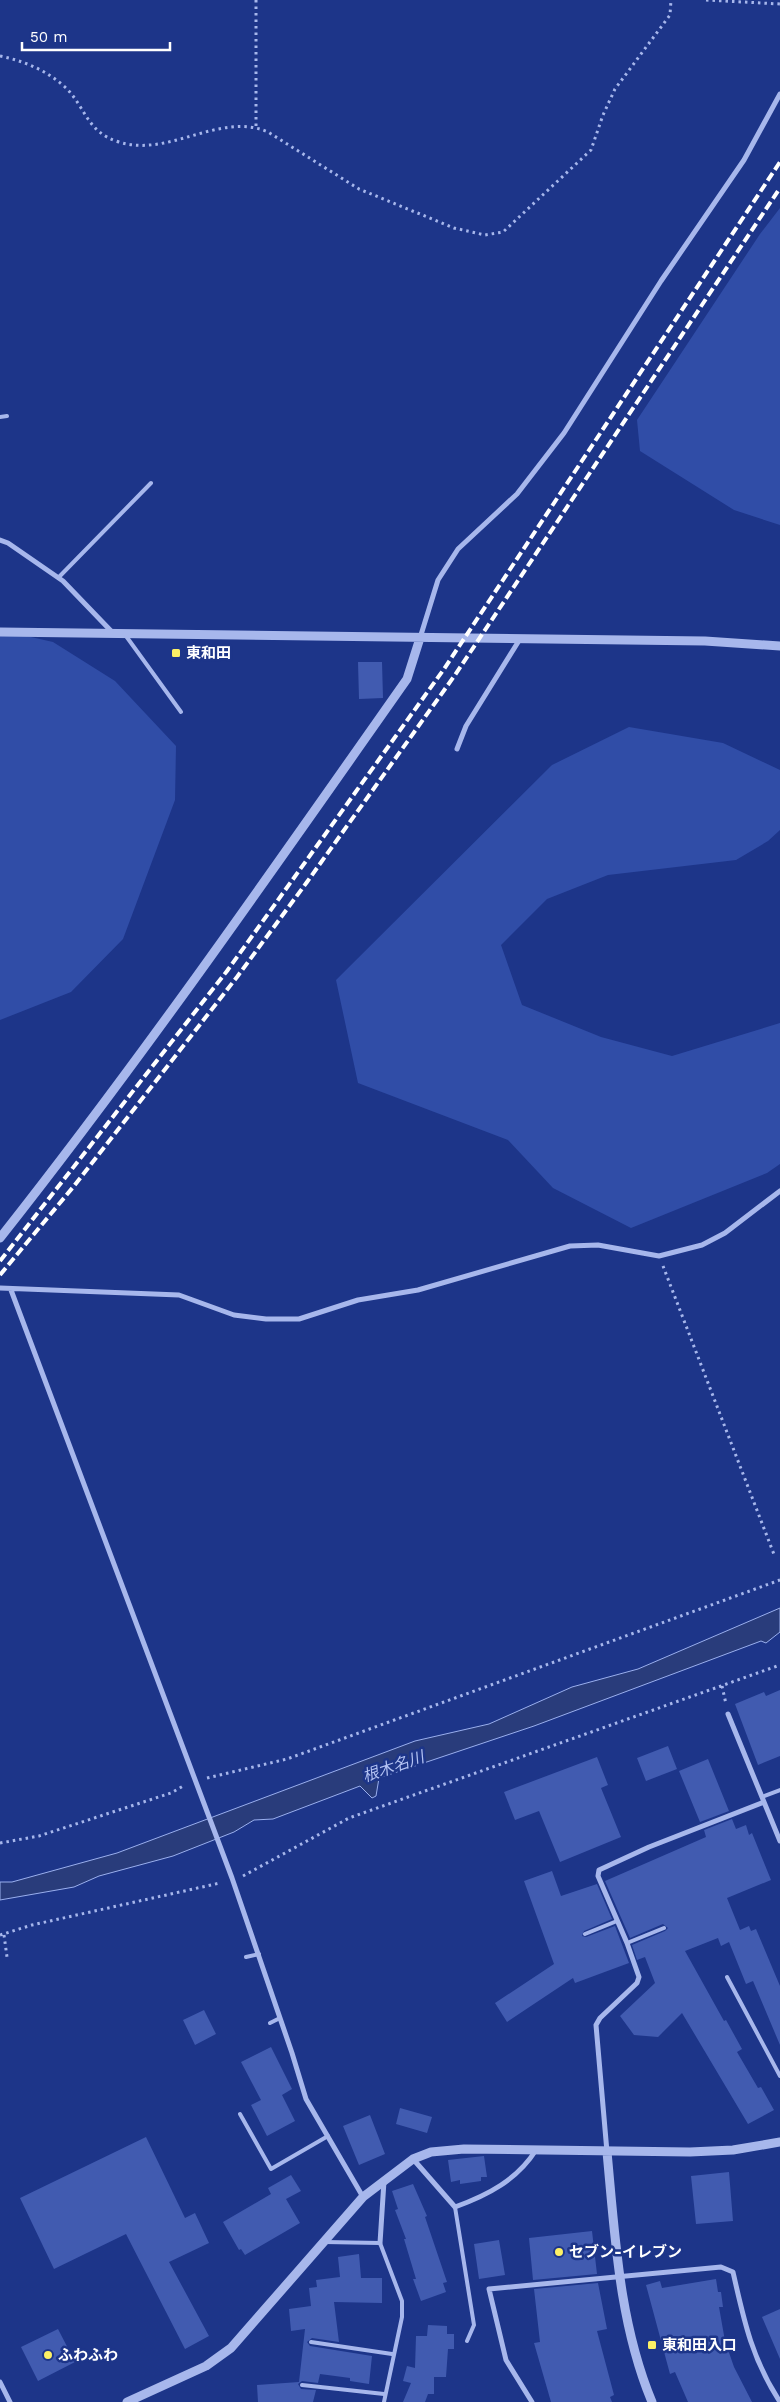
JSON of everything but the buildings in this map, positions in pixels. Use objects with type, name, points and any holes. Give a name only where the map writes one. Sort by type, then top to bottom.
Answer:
[{"type":"street","points":[[0,1238],[66,1153],[212,956],[407,679],[438,580],[458,549],[517,494],[564,433],[661,281],[744,160],[780,94]]},
{"type":"street","points":[[0,540],[8,542],[59,577],[114,634]]},
{"type":"street","points":[[0,632],[705,641],[780,646]]},
{"type":"street","points":[[457,749],[466,726],[520,638]]},
{"type":"street","points":[[0,1288],[10,1290],[179,1295],[234,1315],[266,1320],[298,1319],[358,1300],[418,1290],[570,1246],[598,1245],[660,1256],[702,1245],[725,1233],[780,1191]]},
{"type":"street","points":[[10,1290],[233,1880],[306,2099],[363,2197]]},
{"type":"street","points":[[728,1714],[780,1841]]},
{"type":"street","points":[[652,2402],[641,2377],[619,2276],[596,2025],[600,2018],[637,1983],[639,1977],[627,1943],[598,1876],[599,1870],[649,1847],[763,1800]]},
{"type":"street","points":[[126,2402],[206,2366],[231,2348],[363,2197],[414,2159],[431,2152],[464,2149],[536,2149],[607,2152],[733,2150],[780,2142]]},
{"type":"street","points":[[414,2159],[455,2207],[485,2196],[511,2178],[528,2163],[536,2149]]},
{"type":"street","points":[[380,2243],[384,2180]]},
{"type":"street","points":[[532,2402],[506,2360],[490,2288],[721,2267],[733,2272],[745,2328],[763,2377],[780,2402]]},
{"type":"street","points":[[0,2382],[10,2402]]},
{"type":"lane","points":[[0,417],[7,416]]},
{"type":"lane","points":[[59,577],[151,483]]},
{"type":"lane","points":[[124,634],[181,712]]},
{"type":"lane","points":[[763,1800],[780,1790]]},
{"type":"lane","points":[[585,1934],[617,1921]]},
{"type":"lane","points":[[627,1943],[664,1928]]},
{"type":"lane","points":[[246,1958],[258,1954]]},
{"type":"lane","points":[[727,1977],[780,2076]]},
{"type":"lane","points":[[270,2023],[280,2018]]},
{"type":"lane","points":[[240,2114],[271,2169],[328,2136]]},
{"type":"lane","points":[[455,2207],[474,2325],[467,2341]]},
{"type":"lane","points":[[323,2242],[380,2243],[402,2301],[402,2317],[392,2354],[384,2402]]},
{"type":"lane","points":[[311,2342],[392,2354]]},
{"type":"lane","points":[[302,2385],[384,2394]]},
{"type":"path","points":[[256,0],[256,126]]},
{"type":"path","points":[[0,56],[20,60],[45,72],[66,88],[94,129],[119,142],[152,145],[231,126],[256,126],[359,189],[454,228],[485,235],[503,232],[591,150],[602,115],[615,89],[670,15],[671,0]]},
{"type":"path","points":[[706,0],[780,4]]},
{"type":"path","points":[[660,1256],[775,1557]]},
{"type":"path","points":[[0,1843],[48,1833],[171,1793],[194,1780],[287,1759],[780,1580]]},
{"type":"path","points":[[7,1957],[2,1935],[32,1925],[233,1880],[349,1818],[780,1665]]},
{"type":"path","points":[[722,1686],[728,1714]]},
{"type":"shaded area","points":[[780,208],[780,525],[734,510],[640,451],[637,420],[760,234]]},
{"type":"shaded area","points":[[0,630],[53,642],[115,681],[176,746],[175,800],[123,939],[71,992],[0,1020]]},
{"type":"shaded area","points":[[629,727],[723,743],[780,770],[780,830],[768,841],[736,860],[608,875],[547,899],[501,945],[522,1005],[601,1037],[672,1056],[780,1023],[780,1164],[767,1173],[631,1228],[553,1188],[508,1140],[358,1083],[336,980],[552,765]]},
{"type":"water","name":"根木名川","points":[[780,1608],[780,1632],[766,1643],[761,1641],[534,1726],[379,1778],[376,1796],[372,1798],[360,1786],[273,1819],[254,1820],[234,1832],[173,1856],[99,1876],[74,1887],[0,1900],[0,1882],[12,1882],[117,1853],[415,1741],[489,1724],[572,1687],[638,1669]]},
{"type":"railway","points":[[0,1261],[227,971],[444,669],[780,162]]},
{"type":"railway","points":[[0,1275],[74,1186],[237,977],[307,882],[455,675],[780,188]]},
{"type":"place","name":"東和田","points":[[176,653]]},
{"type":"place","name":"セブン-イレブン","points":[[559,2252]]},
{"type":"place","name":"東和田入口","points":[[652,2345]]},
{"type":"place","name":"ふわふわ","points":[[48,2355]]}]
